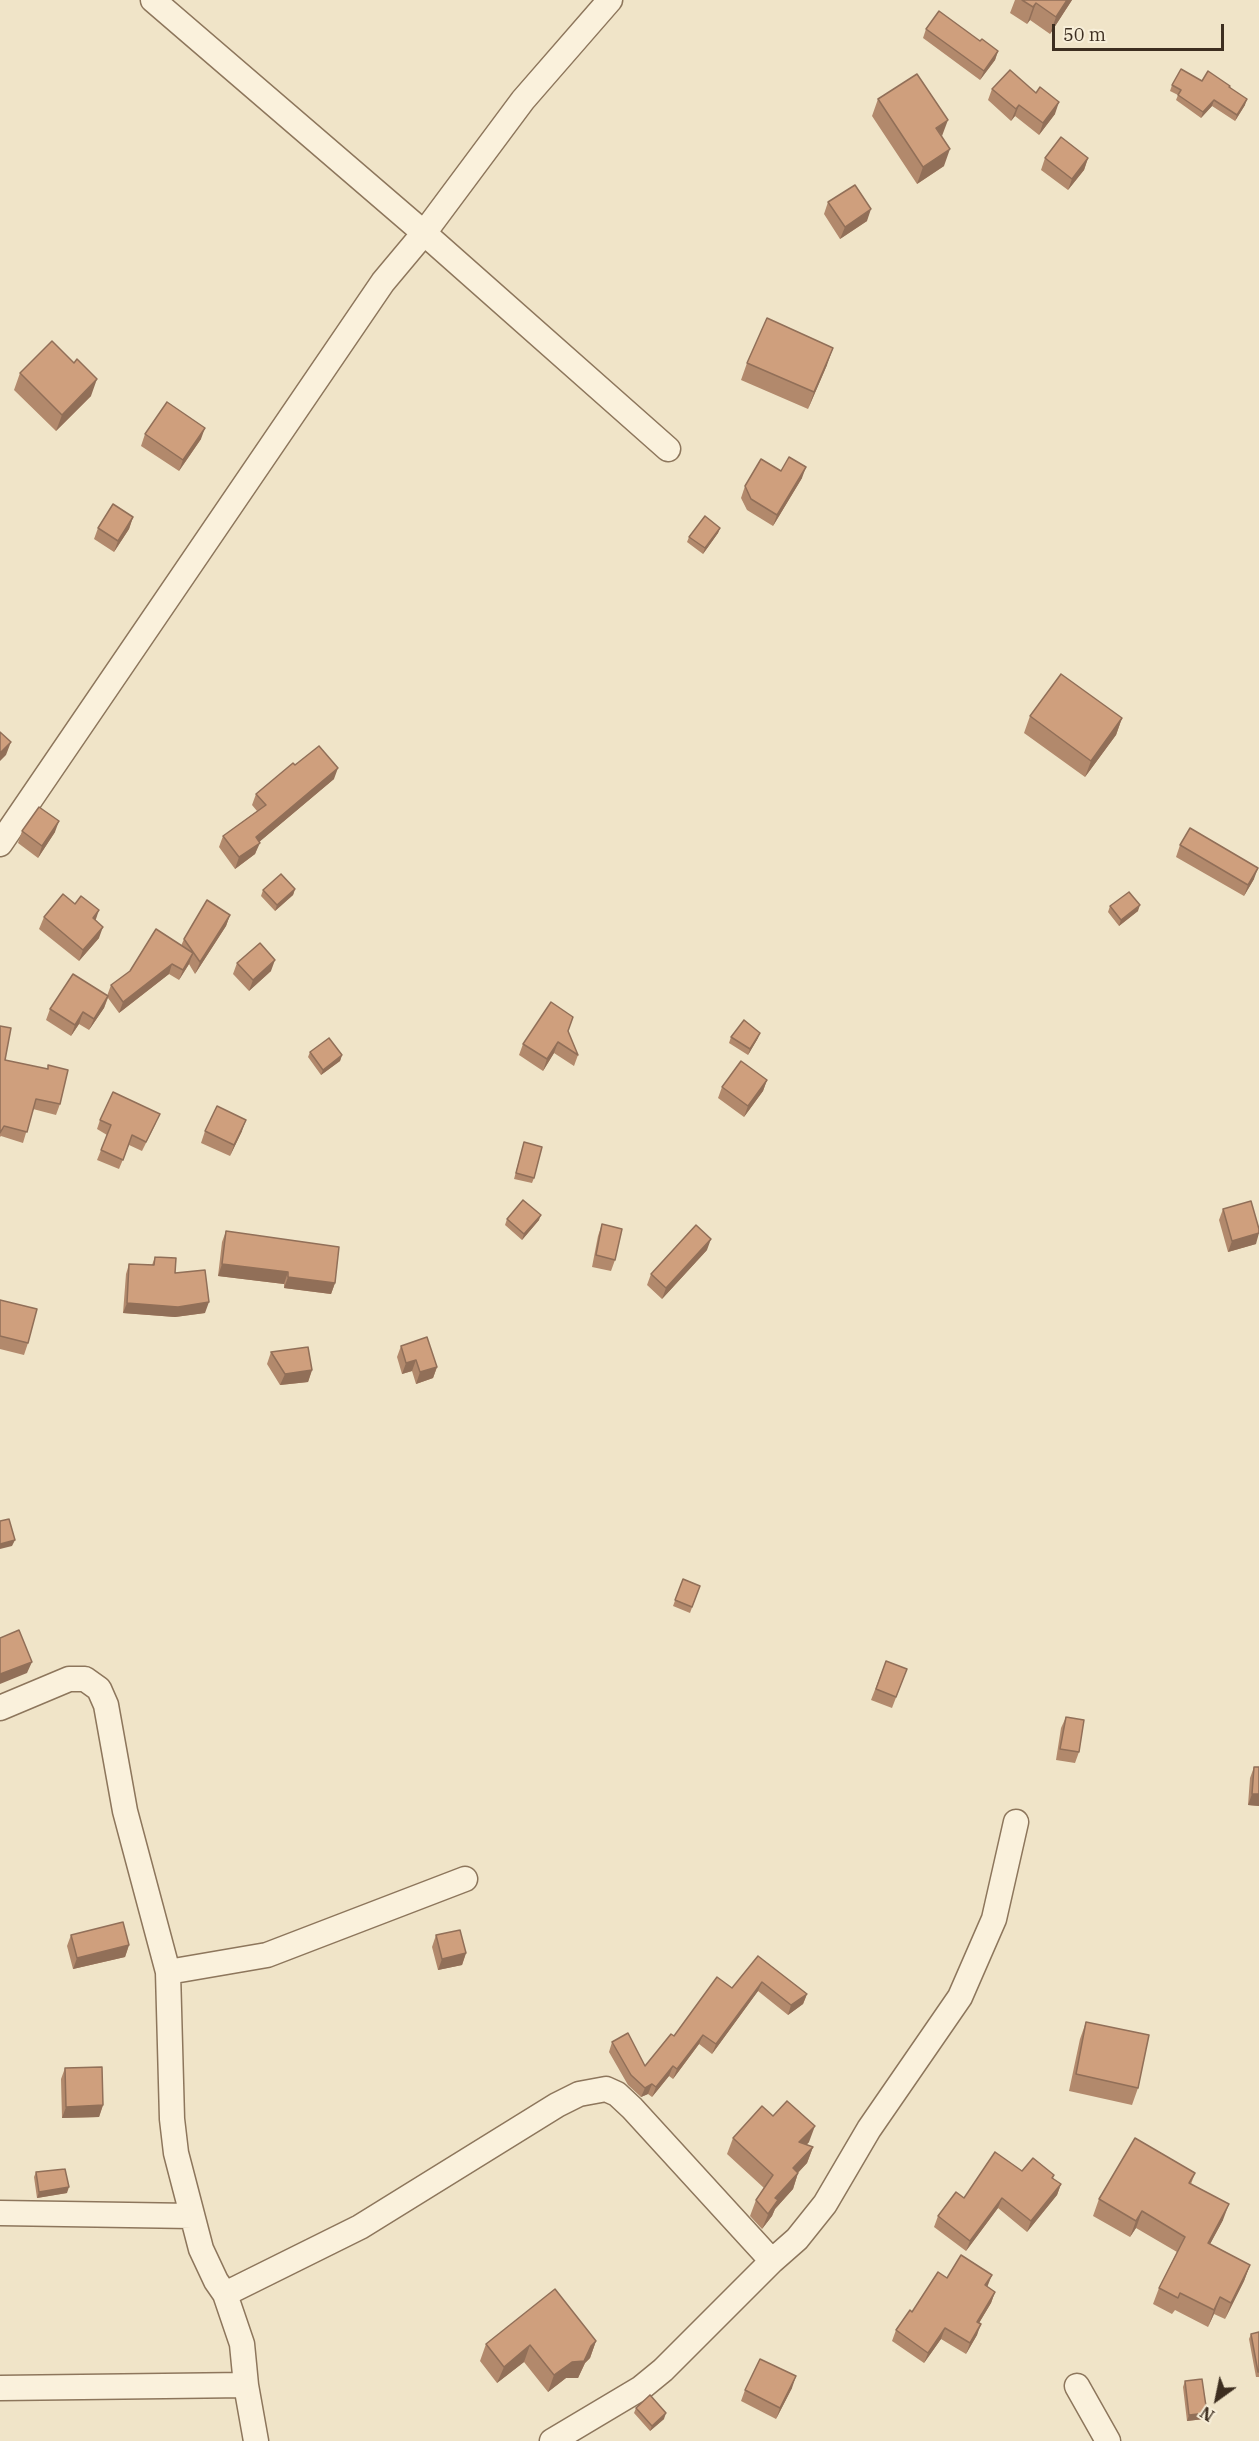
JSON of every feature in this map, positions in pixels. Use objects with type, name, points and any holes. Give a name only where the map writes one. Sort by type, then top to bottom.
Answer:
[{"type":"street","points":[[153,0],[424,233],[668,449]]},
{"type":"street","points":[[0,844],[383,282],[424,233],[523,100],[610,0]]},
{"type":"street","points":[[0,1708],[69,1678],[85,1679],[99,1689],[106,1705],[125,1811],[168,1972],[172,2118],[177,2153],[201,2249],[216,2281],[225,2294],[242,2344],[246,2385],[256,2441]]},
{"type":"street","points":[[552,2441],[641,2388],[663,2370],[797,2239],[825,2204],[869,2129],[960,1997],[994,1919],[1016,1822]]},
{"type":"street","points":[[168,1972],[267,1955],[465,1879]]},
{"type":"street","points":[[225,2294],[360,2228],[565,2101],[579,2094],[606,2089],[617,2094],[632,2108],[772,2261]]},
{"type":"street","points":[[0,2213],[192,2216]]},
{"type":"street","points":[[0,2388],[246,2385]]},
{"type":"street","points":[[1077,2386],[1108,2441]]},
{"type":"building","points":[[1022,0],[1067,0],[1056,17],[1036,3],[1033,7]]},
{"type":"building","points":[[939,11],[980,41],[982,39],[998,51],[984,71],[926,29]]},
{"type":"building","points":[[1181,69],[1202,81],[1208,71],[1247,99],[1237,115],[1214,100],[1203,112],[1178,95],[1181,90],[1172,85]]},
{"type":"building","points":[[1010,70],[1036,93],[1040,87],[1059,102],[1043,123],[1019,105],[1016,109],[992,89]]},
{"type":"building","points":[[917,74],[948,120],[936,128],[950,149],[923,167],[878,99]]},
{"type":"building","points":[[1061,137],[1088,158],[1072,179],[1045,158]]},
{"type":"building","points":[[855,185],[871,209],[845,227],[828,202]]},
{"type":"building","points":[[767,318],[833,348],[814,392],[747,363]]},
{"type":"building","points":[[52,341],[74,363],[77,359],[97,379],[62,415],[20,373]]},
{"type":"building","points":[[167,402],[205,428],[183,460],[145,434]]},
{"type":"building","points":[[789,457],[806,467],[777,515],[751,499],[745,486],[761,459],[781,471]]},
{"type":"building","points":[[113,504],[133,517],[118,541],[98,528]]},
{"type":"building","points":[[705,516],[720,528],[705,548],[689,537]]},
{"type":"building","points":[[1061,674],[1122,718],[1091,761],[1030,716]]},
{"type":"building","points":[[0,732],[11,742],[0,753]]},
{"type":"building","points":[[319,746],[338,768],[256,837],[260,843],[239,857],[223,836],[266,805],[256,794],[293,763],[295,765]]},
{"type":"building","points":[[39,807],[59,821],[42,846],[22,831]]},
{"type":"building","points":[[1190,828],[1258,868],[1248,885],[1180,845]]},
{"type":"building","points":[[281,874],[295,889],[277,905],[263,890]]},
{"type":"building","points":[[1129,892],[1140,905],[1121,920],[1110,906]]},
{"type":"building","points":[[63,894],[75,904],[81,896],[99,910],[93,918],[103,927],[83,950],[44,917]]},
{"type":"building","points":[[207,900],[230,915],[200,962],[184,939]]},
{"type":"building","points":[[156,929],[193,953],[183,970],[172,964],[123,1002],[111,985],[130,971]]},
{"type":"building","points":[[260,943],[275,960],[253,980],[237,963]]},
{"type":"building","points":[[73,974],[108,996],[94,1019],[83,1012],[75,1025],[50,1009]]},
{"type":"building","points":[[551,1002],[573,1017],[568,1031],[578,1055],[558,1042],[547,1059],[523,1044]]},
{"type":"building","points":[[744,1020],[760,1033],[750,1049],[731,1037]]},
{"type":"building","points":[[0,1026],[11,1028],[5,1060],[48,1069],[48,1065],[68,1070],[60,1104],[36,1099],[27,1132],[4,1126],[0,1133]]},
{"type":"building","points":[[329,1038],[342,1055],[323,1070],[310,1052]]},
{"type":"building","points":[[741,1061],[767,1080],[748,1106],[722,1087]]},
{"type":"building","points":[[113,1092],[160,1114],[146,1142],[132,1135],[123,1160],[101,1150],[111,1125],[100,1120]]},
{"type":"building","points":[[217,1106],[246,1120],[234,1145],[205,1131]]},
{"type":"building","points":[[524,1142],[542,1147],[534,1178],[516,1173]]},
{"type":"building","points":[[523,1200],[541,1215],[524,1234],[507,1219]]},
{"type":"building","points":[[1251,1201],[1259,1233],[1232,1241],[1223,1209]]},
{"type":"building","points":[[602,1224],[622,1229],[615,1260],[596,1255]]},
{"type":"building","points":[[696,1225],[711,1239],[666,1288],[651,1274]]},
{"type":"building","points":[[226,1231],[339,1247],[335,1283],[288,1277],[288,1272],[222,1264]]},
{"type":"building","points":[[155,1257],[176,1258],[175,1273],[205,1270],[209,1302],[178,1307],[127,1303],[129,1264],[154,1265]]},
{"type":"building","points":[[0,1300],[37,1309],[28,1343],[0,1336]]},
{"type":"building","points":[[427,1337],[437,1367],[420,1372],[416,1360],[406,1363],[401,1346]]},
{"type":"building","points":[[308,1347],[312,1370],[285,1374],[271,1352]]},
{"type":"building","points":[[9,1519],[15,1540],[0,1544],[0,1521]]},
{"type":"building","points":[[683,1579],[700,1586],[692,1607],[675,1600]]},
{"type":"building","points":[[19,1630],[32,1662],[0,1674],[0,1638]]},
{"type":"building","points":[[886,1661],[907,1669],[896,1697],[876,1689]]},
{"type":"building","points":[[1066,1717],[1084,1720],[1079,1752],[1060,1749]]},
{"type":"building","points":[[1254,1767],[1259,1767],[1259,1794],[1252,1794]]},
{"type":"building","points":[[123,1922],[129,1945],[77,1958],[71,1935]]},
{"type":"building","points":[[460,1930],[466,1953],[442,1959],[436,1935]]},
{"type":"building","points":[[758,1956],[807,1994],[791,2005],[762,1982],[716,2044],[703,2035],[677,2069],[673,2066],[656,2087],[652,2084],[645,2088],[631,2075],[612,2042],[628,2033],[645,2066],[671,2034],[674,2036],[717,1977],[732,1988]]},
{"type":"building","points":[[1086,2022],[1149,2035],[1138,2088],[1076,2074]]},
{"type":"building","points":[[102,2067],[103,2105],[66,2107],[65,2068]]},
{"type":"building","points":[[787,2101],[815,2126],[799,2142],[813,2147],[793,2168],[798,2173],[775,2198],[778,2200],[768,2214],[756,2200],[773,2175],[733,2138],[762,2106],[773,2116]]},
{"type":"building","points":[[1135,2138],[1195,2173],[1189,2183],[1229,2204],[1208,2243],[1250,2265],[1231,2303],[1220,2297],[1214,2310],[1180,2293],[1178,2298],[1159,2288],[1185,2237],[1142,2211],[1136,2221],[1099,2199]]},
{"type":"building","points":[[995,2152],[1022,2171],[1033,2158],[1054,2175],[1052,2178],[1061,2184],[1031,2221],[1002,2198],[970,2241],[938,2216],[956,2192],[964,2198]]},
{"type":"building","points":[[65,2169],[69,2187],[39,2192],[36,2172]]},
{"type":"building","points":[[961,2255],[992,2275],[985,2285],[995,2292],[977,2322],[981,2324],[970,2343],[945,2328],[928,2353],[896,2330],[910,2310],[912,2312],[938,2272],[947,2278]]},
{"type":"building","points":[[555,2289],[596,2341],[584,2361],[572,2362],[554,2375],[530,2345],[504,2367],[486,2344]]},
{"type":"building","points":[[1259,2332],[1259,2372],[1258,2372],[1251,2334]]},
{"type":"building","points":[[760,2359],[796,2376],[780,2408],[745,2390]]},
{"type":"building","points":[[1202,2379],[1207,2413],[1189,2415],[1185,2381]]},
{"type":"building","points":[[650,2395],[666,2413],[652,2426],[636,2408]]}]
